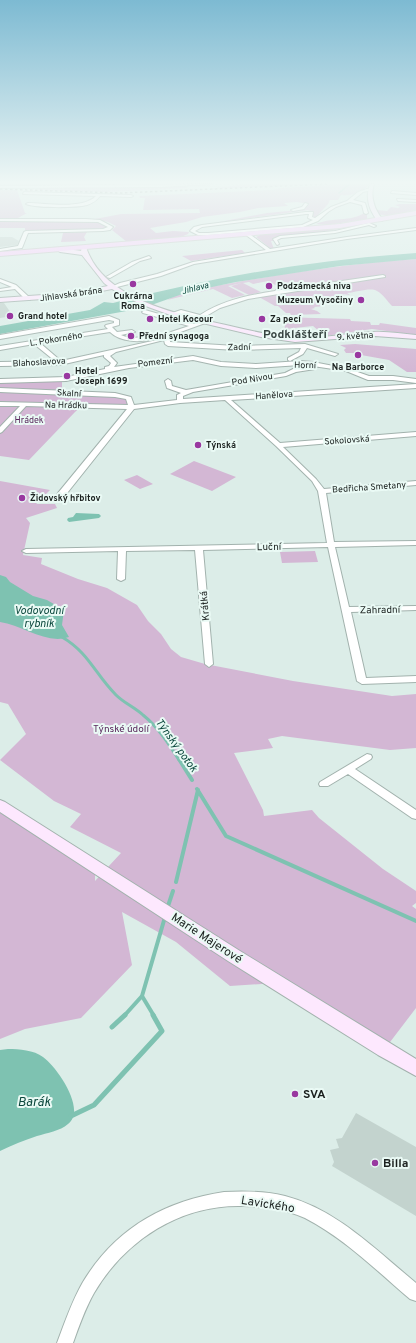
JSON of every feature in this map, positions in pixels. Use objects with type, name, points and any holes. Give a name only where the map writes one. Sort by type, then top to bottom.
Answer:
[{"type":"main road","points":[[0,254],[60,250],[86,251],[101,247]]},
{"type":"main road","points":[[86,251],[106,275],[112,286]]},
{"type":"main road","points":[[86,251],[106,282],[121,293]]},
{"type":"main road","name":"Jihlavská brána","points":[[0,300],[28,299],[101,292],[112,286]]},
{"type":"main road","points":[[101,292],[121,293]]},
{"type":"main road","name":"9. května","points":[[121,293],[159,310],[200,322],[302,343],[375,334],[416,337]]},
{"type":"main road","name":"Marie Majerové","points":[[0,805],[234,956],[384,1050],[416,1068]]},
{"type":"street","points":[[0,250],[20,247]]},
{"type":"street","points":[[265,247],[270,251]]},
{"type":"street","points":[[112,286],[168,272],[188,264],[296,247]]},
{"type":"street","points":[[106,275],[125,268],[139,259],[149,257]]},
{"type":"street","points":[[200,322],[212,309],[228,302],[277,291],[382,276]]},
{"type":"street","points":[[0,280],[15,288],[28,299]]},
{"type":"street","points":[[0,290],[15,288]]},
{"type":"street","points":[[145,312],[152,315],[200,322],[214,316]]},
{"type":"street","points":[[0,337],[109,318],[116,320],[117,324],[108,326],[113,332],[124,340],[175,334],[192,346],[193,358]]},
{"type":"street","name":"Blahoslavova","points":[[0,364],[19,367],[60,363],[113,352],[159,341],[175,334],[192,330],[200,322]]},
{"type":"street","name":"L. Pokorného","points":[[0,348],[113,332],[132,332]]},
{"type":"street","name":"Zadní","points":[[175,334],[167,340],[168,344],[236,348],[302,343],[335,354]]},
{"type":"street","name":"Zadní","points":[[260,347],[259,338],[261,334]]},
{"type":"street","points":[[36,343],[60,363]]},
{"type":"street","name":"Horní","points":[[290,359],[301,353],[302,343]]},
{"type":"street","name":"Skalní","points":[[0,381],[66,379],[82,376],[82,374],[111,367],[114,363],[106,356],[113,352]]},
{"type":"street","name":"Horní","points":[[193,358],[205,362],[245,366],[300,363],[331,366],[368,378],[393,378],[416,381]]},
{"type":"street","name":"Pomezní","points":[[82,376],[129,366],[193,358]]},
{"type":"street","name":"Pod Nivou","points":[[185,392],[242,380],[286,374],[295,370],[331,366]]},
{"type":"street","points":[[168,381],[170,387],[185,392]]},
{"type":"street","name":"Hanělova","points":[[132,407],[180,401],[416,386]]},
{"type":"street","name":"Skalní","points":[[0,390],[115,395],[129,398],[132,407]]},
{"type":"street","points":[[180,401],[180,395],[185,392]]},
{"type":"street","points":[[226,398],[278,445],[314,480],[322,491],[331,545],[362,681],[416,679]]},
{"type":"street","name":"Na Hrádku","points":[[0,404],[132,407]]},
{"type":"street","points":[[0,431],[25,404]]},
{"type":"street","points":[[61,495],[132,407]]},
{"type":"street","name":"Sokolovská","points":[[278,445],[416,434]]},
{"type":"street","name":"Bedřicha Smetany","points":[[322,491],[416,483]]},
{"type":"street","name":"Luční","points":[[26,551],[416,543]]},
{"type":"street","name":"Krátká","points":[[199,548],[208,664]]},
{"type":"street","points":[[121,579],[122,549]]},
{"type":"street","name":"Zahradní","points":[[345,610],[416,608]]},
{"type":"street","points":[[324,784],[367,757]]},
{"type":"street","points":[[348,769],[416,815]]},
{"type":"street","name":"Lavického","points":[[65,1343],[76,1313],[90,1287],[106,1263],[133,1235],[165,1215],[188,1206],[213,1200],[241,1198],[292,1205],[311,1214],[346,1235],[416,1293]]},
{"type":"green space","points":[[242,250],[245,253],[191,261],[182,256]]},
{"type":"green space","points":[[416,259],[416,306],[392,306],[379,292],[368,290],[347,293],[350,295],[343,294],[344,296],[336,295],[337,296],[327,298],[325,296],[326,298],[320,299],[317,297],[325,306],[314,307],[315,308],[311,309],[321,314],[291,315],[290,313],[286,313],[278,306],[275,306],[259,297],[284,293],[283,289],[268,281],[253,284],[249,282],[243,283],[261,292],[249,295],[231,286],[242,283],[228,286],[245,295],[232,298],[213,289],[167,300],[182,293],[198,289],[278,275],[347,265]]},
{"type":"green space","points":[[279,317],[350,319],[351,321],[370,322],[371,325],[379,325],[380,323],[416,328],[416,335],[372,329],[325,336],[313,326],[285,329],[284,318]]},
{"type":"green space","points":[[355,344],[416,349],[416,372],[407,372],[389,360],[361,355],[361,353],[346,353],[344,350],[346,348],[340,345]]},
{"type":"green space","points":[[62,380],[62,390],[0,389],[0,382]]},
{"type":"green space","name":"Hrádek","points":[[0,390],[112,396],[125,399],[128,404],[84,404],[29,460],[0,456]]},
{"type":"green space","points":[[194,461],[236,477],[212,491],[170,474]]},
{"type":"green space","points":[[137,475],[153,484],[140,489],[124,480]]},
{"type":"green space","name":"Týnské údolí","points":[[0,481],[50,490],[46,494],[48,495],[47,496],[36,504],[55,504],[57,508],[26,518],[30,523],[23,555],[42,558],[41,564],[78,579],[107,588],[137,605],[148,621],[161,634],[171,649],[181,657],[205,664],[293,681],[392,696],[416,694],[416,748],[390,750],[282,736],[268,739],[273,748],[234,753],[263,810],[264,816],[312,810],[319,818],[383,869],[416,891],[416,903],[412,906],[416,909],[416,1008],[384,1050],[277,983],[230,986],[176,942],[122,912],[132,965],[81,1018],[25,1029],[0,1039],[0,805],[95,873],[95,881],[121,853],[70,827],[81,814],[54,801],[0,760],[26,734],[8,704],[0,702]]},
{"type":"green space","points":[[315,551],[318,562],[282,563],[280,552]]},
{"type":"water","name":"Jihlava","points":[[416,253],[416,259],[340,266],[236,282],[188,292],[143,308],[0,334],[0,326],[90,310],[104,302],[113,303],[188,285],[301,265]]},
{"type":"water","points":[[76,513],[99,514],[101,516],[99,518],[69,522],[67,520],[68,518],[73,517]]},
{"type":"water","name":"Vodovodní rybník","points":[[0,575],[6,577],[10,582],[33,596],[47,600],[64,610],[62,625],[69,637],[60,639],[43,637],[0,622]]},
{"type":"water","name":"Barák","points":[[8,1049],[31,1051],[49,1062],[68,1089],[74,1109],[73,1118],[65,1126],[0,1151],[0,1050]]},
{"type":"building","name":"Grand hotel","points":[[0,303],[4,303],[13,316],[0,318]]},
{"type":"building","name":"Billa","points":[[356,1113],[416,1147],[416,1216],[332,1166],[334,1162],[330,1150],[339,1148],[336,1139],[342,1138]]},
{"type":"waterway","name":"Týnský potok","points":[[62,637],[79,650],[116,695],[140,712],[154,725],[179,760]]},
{"type":"waterway","name":"Týnský potok","points":[[179,759],[192,780]]},
{"type":"waterway","points":[[176,882],[198,790]]},
{"type":"waterway","name":"Týnský potok","points":[[198,790],[226,836],[416,921]]},
{"type":"waterway","points":[[167,909],[173,891]]},
{"type":"waterway","points":[[142,996],[165,917]]},
{"type":"waterway","points":[[124,1016],[142,996]]},
{"type":"waterway","points":[[142,996],[154,1016]]},
{"type":"waterway","points":[[71,1116],[94,1105],[162,1031],[153,1015]]},
{"type":"waterway","points":[[112,1027],[124,1016]]},
{"type":"place","name":"Cukrárna Roma","points":[[133,284]]},
{"type":"place","name":"Podzámecká niva","points":[[269,286]]},
{"type":"place","name":"Muzeum Vysočiny","points":[[361,300]]},
{"type":"place","name":"Grand hotel","points":[[10,316]]},
{"type":"place","name":"Hotel Kocour","points":[[150,319]]},
{"type":"place","name":"Za pecí","points":[[262,319]]},
{"type":"place","name":"Přední synagoga","points":[[131,336]]},
{"type":"place","name":"Na Barborce","points":[[358,355]]},
{"type":"place","name":"Hotel Joseph 1699","points":[[67,376]]},
{"type":"place","name":"Týnská","points":[[198,445]]},
{"type":"place","name":"Židovský hřbitov","points":[[22,498]]},
{"type":"place","name":"SVA","points":[[295,1094]]},
{"type":"place","name":"Billa","points":[[375,1163]]},
{"type":"district","name":"Podklášteří","points":[[295,334]]}]
